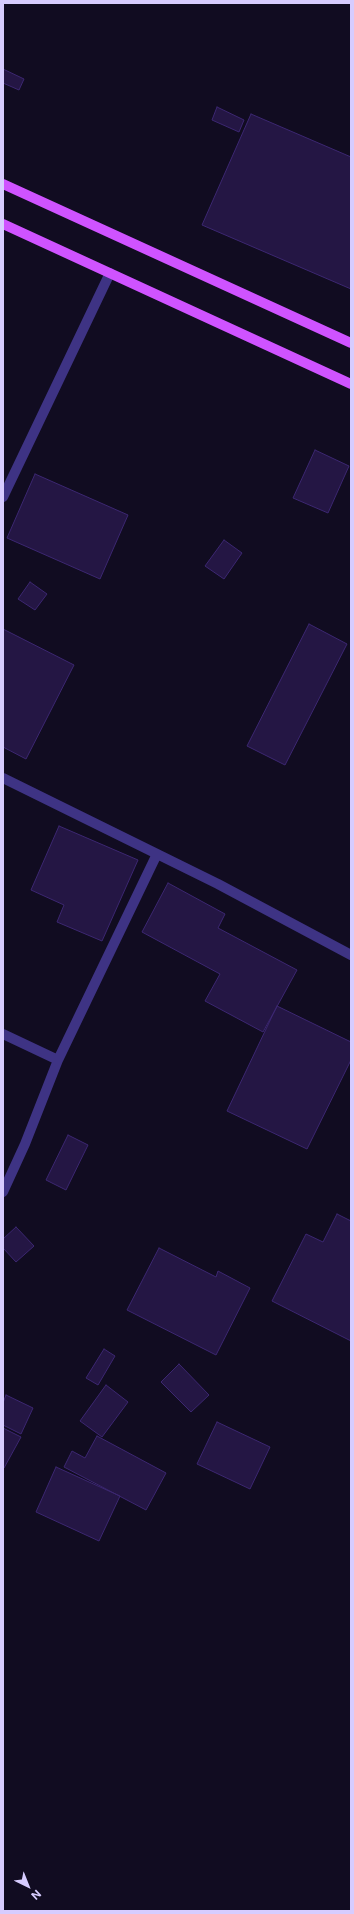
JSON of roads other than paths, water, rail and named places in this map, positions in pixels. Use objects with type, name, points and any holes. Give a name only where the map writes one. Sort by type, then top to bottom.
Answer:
[{"type":"main road","points":[[3,184],[351,343]]},
{"type":"main road","points":[[3,224],[351,384]]},
{"type":"street","points":[[3,497],[110,273]]},
{"type":"street","points":[[3,778],[218,884],[351,955]]},
{"type":"street","points":[[3,1192],[25,1144],[58,1060],[157,854]]},
{"type":"street","points":[[3,1034],[58,1060]]}]
